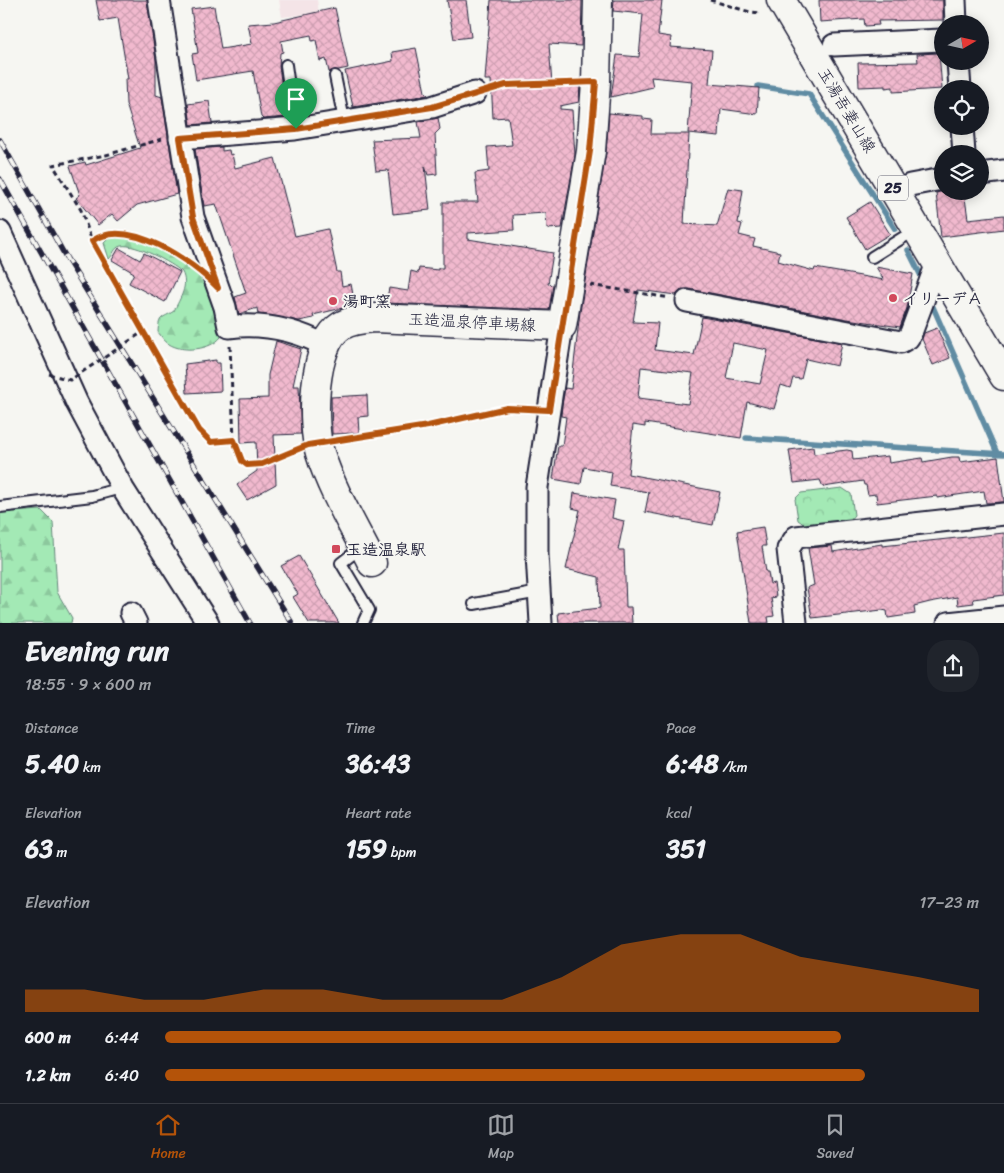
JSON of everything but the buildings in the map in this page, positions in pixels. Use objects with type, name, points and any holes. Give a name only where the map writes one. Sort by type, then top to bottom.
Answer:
[{"type":"main road","points":[[562,326],[590,151],[596,82],[598,0]]},
{"type":"main road","name":"玉湯吾妻山線","points":[[775,4],[896,194],[1004,376]]},
{"type":"main road","name":"玉造温泉停車場線","points":[[367,554],[326,467],[318,443],[315,398],[326,346],[332,334],[340,326],[368,318],[562,326]]},
{"type":"street","points":[[159,0],[193,217],[225,307],[229,327],[278,328],[307,336],[326,346]]},
{"type":"street","points":[[955,0],[956,15]]},
{"type":"street","points":[[834,45],[934,40]]},
{"type":"street","points":[[180,136],[296,129],[432,107],[475,93]]},
{"type":"street","points":[[989,173],[1004,171]]},
{"type":"street","points":[[896,194],[910,185],[934,180]]},
{"type":"street","points":[[0,232],[77,403],[124,488],[208,623]]},
{"type":"street","points":[[687,301],[901,342],[908,338],[911,333],[937,263]]},
{"type":"street","points":[[541,623],[537,487],[562,326]]},
{"type":"street","points":[[796,623],[788,549],[796,537],[1004,514]]},
{"type":"street","points":[[948,623],[1004,617]]},
{"type":"lane","points":[[286,65],[296,129]]},
{"type":"lane","points":[[335,76],[344,120]]},
{"type":"lane","points":[[872,257],[917,229]]},
{"type":"lane","points":[[0,507],[92,496],[114,490]]},
{"type":"lane","points":[[364,623],[370,610],[341,563],[367,554]]},
{"type":"lane","points":[[474,604],[539,592]]},
{"type":"path","points":[[710,0],[755,13],[763,12],[775,4]]},
{"type":"path","points":[[475,93],[506,85],[596,82]]},
{"type":"path","points":[[180,136],[106,155],[52,165],[81,210],[92,241],[199,430],[211,442],[234,440]]},
{"type":"path","points":[[92,241],[108,234],[132,234],[192,266]]},
{"type":"path","points":[[570,282],[687,301]]},
{"type":"path","points":[[229,327],[234,440],[242,461],[247,465],[254,466],[318,443],[428,426],[507,408],[549,410]]},
{"type":"path","points":[[49,374],[70,380],[143,332]]},
{"type":"shaded area","points":[[279,0],[317,0],[319,13],[282,17]]},
{"type":"green space","points":[[109,238],[130,238],[156,247],[181,262],[204,280],[214,290],[215,317],[221,337],[211,345],[197,349],[182,349],[166,342],[158,332],[159,323],[162,318],[174,311],[181,297],[185,282],[182,272],[153,254],[127,246],[117,248],[109,259],[104,243]]},
{"type":"green space","points":[[842,488],[851,494],[854,515],[849,521],[805,525],[798,520],[795,499],[801,493]]},
{"type":"green space","points":[[41,510],[53,522],[57,592],[72,618],[71,623],[0,623],[0,513]]},
{"type":"waterway","points":[[758,86],[809,94],[895,229]]},
{"type":"waterway","points":[[908,250],[922,278]]},
{"type":"waterway","points":[[930,300],[997,453]]},
{"type":"waterway","points":[[746,438],[1004,454]]},
{"type":"railway","points":[[0,140],[67,259],[292,623]]},
{"type":"railway","points":[[0,179],[250,623]]},
{"type":"place","name":"イリーデＡ","points":[[893,298]]},
{"type":"place","name":"湯町窯","points":[[333,301]]},
{"type":"place","name":"玉造温泉駅","points":[[336,549]]},
{"type":"route","points":[[596,82],[590,151],[549,410],[507,408],[428,426],[318,443],[254,466],[247,465],[242,461],[234,440],[211,442],[199,430],[92,241],[99,236],[108,234],[132,234],[184,260],[210,279],[218,288],[193,217],[180,138],[296,129],[432,107],[506,85],[596,82]]}]
